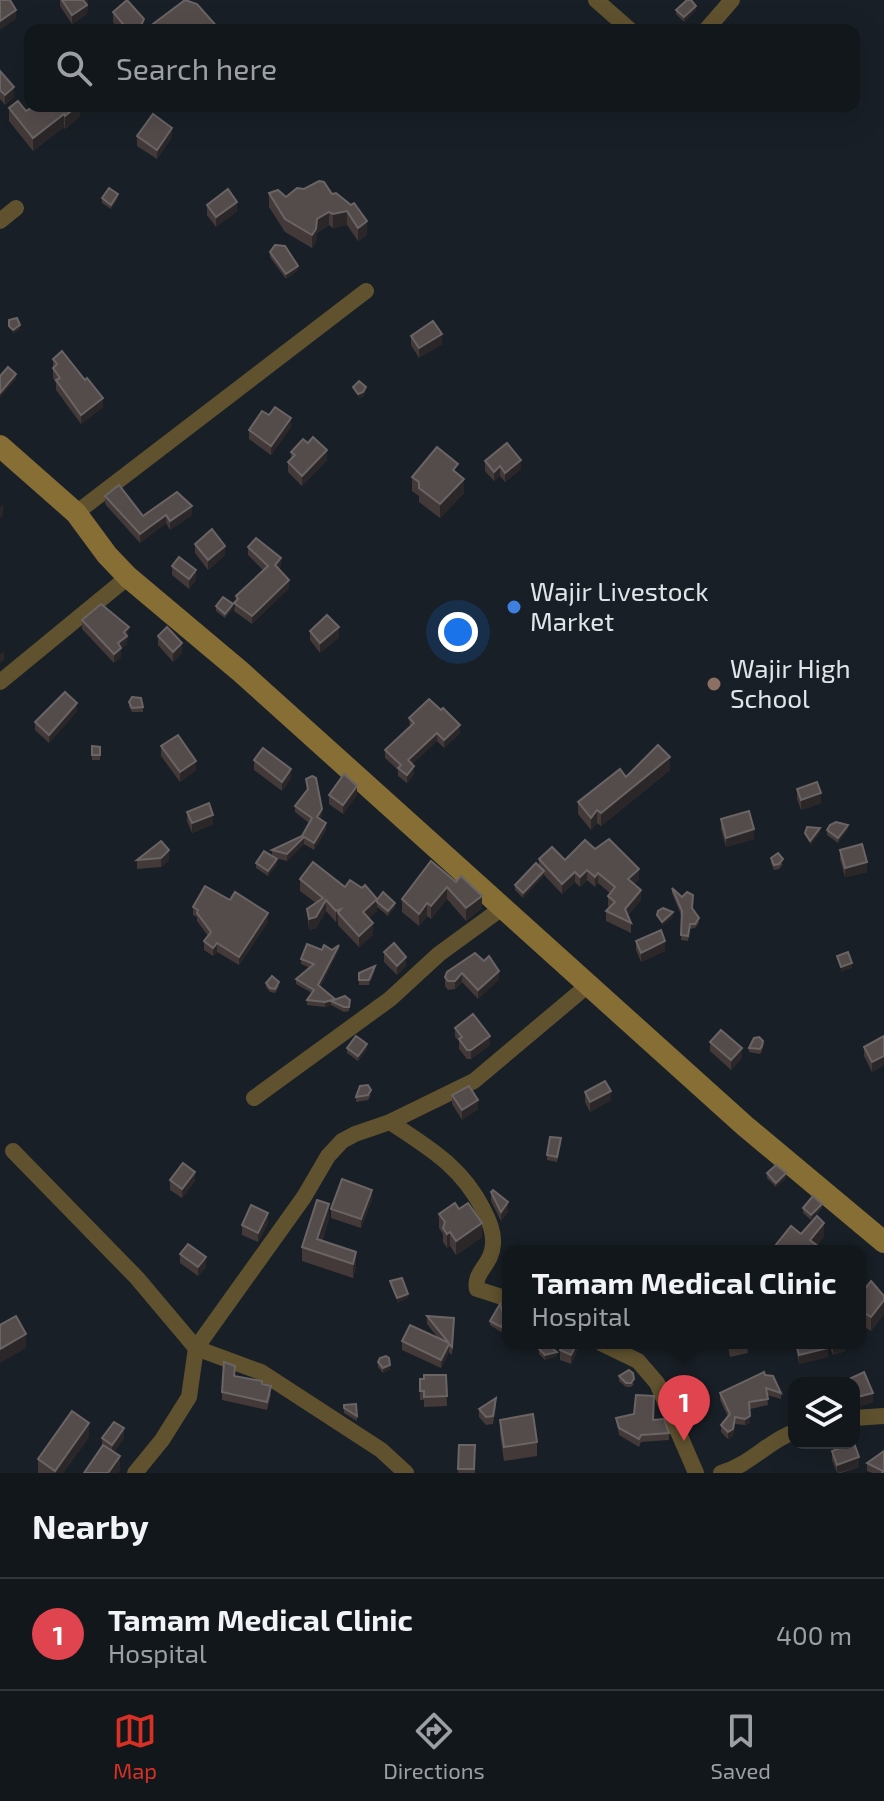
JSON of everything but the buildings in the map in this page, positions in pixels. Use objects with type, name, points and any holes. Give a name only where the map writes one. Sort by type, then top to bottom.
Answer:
[{"type":"street","points":[[596,0],[623,24]]},
{"type":"street","points":[[711,24],[732,0]]},
{"type":"street","points":[[0,221],[16,208]]},
{"type":"street","points":[[76,513],[366,291]]},
{"type":"street","points":[[0,446],[76,513],[107,555],[128,577],[241,672],[745,1126],[884,1242]]},
{"type":"street","points":[[0,682],[128,577]]},
{"type":"street","points":[[254,1098],[390,999],[439,954],[502,908]]},
{"type":"street","points":[[135,1473],[162,1440],[189,1397],[196,1348],[304,1197],[328,1156],[342,1141],[390,1122],[474,1081],[587,986]]},
{"type":"street","points":[[390,1122],[438,1154],[471,1185],[489,1220],[494,1239],[492,1257],[475,1282],[477,1289],[502,1297]]},
{"type":"street","points":[[13,1151],[137,1278],[196,1348],[261,1372],[381,1450],[406,1473]]},
{"type":"street","points":[[613,1349],[638,1361],[657,1383],[696,1473]]},
{"type":"street","points":[[860,1418],[884,1416]]},
{"type":"street","points":[[721,1473],[760,1454],[788,1434]]},
{"type":"place","name":"Wajir Livestock Market","points":[[514,607]]},
{"type":"place","name":"Wajir High School","points":[[714,684]]},
{"type":"place","name":"Tamam Medical Clinic","points":[[684,1441]]}]
